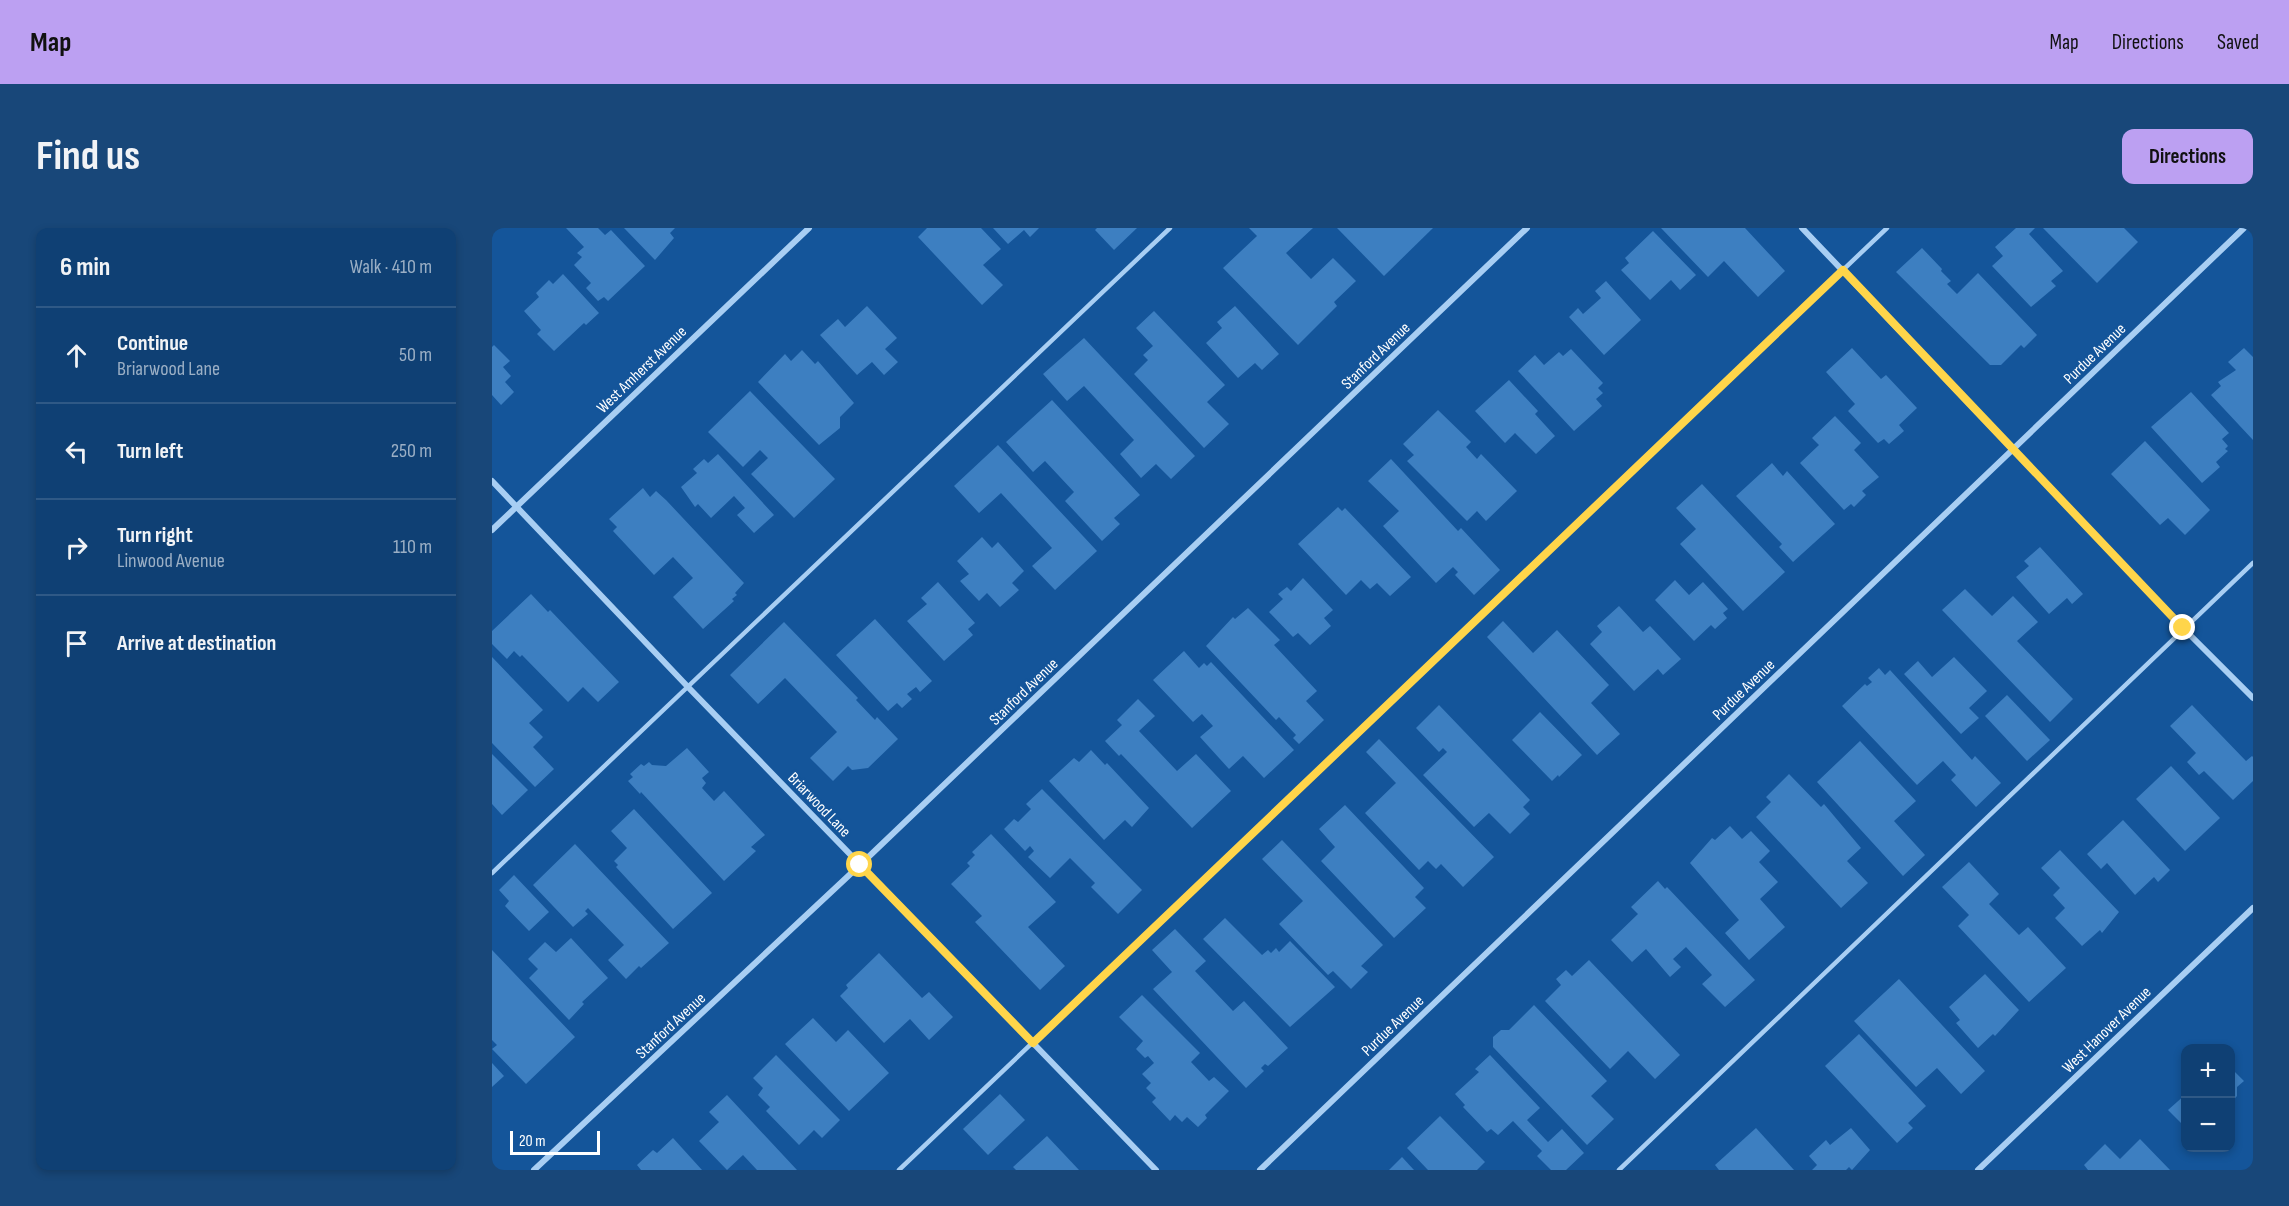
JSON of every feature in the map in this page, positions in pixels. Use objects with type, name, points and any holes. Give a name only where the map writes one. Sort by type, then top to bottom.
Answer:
[{"type":"street","name":"West Amherst Avenue","points":[[492,530],[809,228]]},
{"type":"street","name":"Stanford Avenue","points":[[534,1170],[860,865],[1527,228]]},
{"type":"street","points":[[1802,228],[2183,628],[2253,698]]},
{"type":"street","name":"Purdue Avenue","points":[[1260,1170],[2244,228]]},
{"type":"street","name":"Briarwood Lane","points":[[492,481],[688,687],[1156,1170]]},
{"type":"street","name":"West Hanover Avenue","points":[[1978,1170],[2253,908]]},
{"type":"lane","points":[[492,873],[1170,228]]},
{"type":"lane","points":[[899,1170],[1887,228]]},
{"type":"lane","points":[[1619,1170],[2253,563]]},
{"type":"building","points":[[566,228],[598,228],[605,235],[611,230],[645,266],[608,301],[604,297],[598,301],[586,288],[591,283],[574,265],[582,257],[577,253],[584,247]]},
{"type":"building","points":[[624,228],[675,228],[670,233],[674,238],[655,260]]},
{"type":"building","points":[[927,228],[981,228],[1001,249],[983,265],[1003,285],[982,305],[918,237]]},
{"type":"building","points":[[993,228],[1039,228],[1030,237],[1024,230],[1008,244]]},
{"type":"building","points":[[1097,228],[1137,228],[1114,250],[1095,230]]},
{"type":"building","points":[[1249,228],[1313,228],[1286,253],[1311,279],[1333,258],[1356,281],[1334,302],[1337,306],[1298,345],[1223,268],[1257,236]]},
{"type":"building","points":[[1337,228],[1433,228],[1384,276]]},
{"type":"building","points":[[1661,228],[1745,228],[1785,271],[1758,297],[1724,261],[1708,277]]},
{"type":"building","points":[[2016,228],[2035,228],[2029,234],[2063,271],[2051,281],[2056,286],[2031,307],[1992,266],[2003,256],[1995,247]]},
{"type":"building","points":[[2043,228],[2124,228],[2138,242],[2097,283]]},
{"type":"building","points":[[1653,231],[1696,275],[1680,290],[1671,280],[1650,300],[1621,270],[1629,263],[1625,258]]},
{"type":"building","points":[[1922,248],[1942,269],[1941,271],[1951,281],[1947,284],[1957,294],[1978,273],[2037,335],[2024,348],[2021,345],[2001,365],[1990,365],[1896,272]]},
{"type":"building","points":[[563,274],[599,313],[586,325],[584,323],[554,351],[537,334],[541,330],[524,311],[539,297],[536,293],[549,280],[553,284]]},
{"type":"building","points":[[1606,281],[1641,320],[1604,355],[1569,317],[1578,308],[1583,314],[1601,298],[1595,291]]},
{"type":"building","points":[[867,306],[897,338],[885,349],[898,362],[884,375],[872,362],[857,375],[820,335],[838,319],[845,327]]},
{"type":"building","points":[[1235,306],[1279,354],[1262,370],[1255,363],[1238,378],[1206,343],[1222,328],[1217,322]]},
{"type":"building","points":[[1154,311],[1225,385],[1207,402],[1229,424],[1204,448],[1134,374],[1148,360],[1143,355],[1153,346],[1136,328]]},
{"type":"building","points":[[1084,338],[1195,456],[1171,479],[1156,464],[1141,478],[1120,454],[1134,440],[1084,386],[1067,401],[1043,374]]},
{"type":"building","points":[[494,345],[510,361],[503,367],[511,376],[505,382],[514,392],[501,405],[492,395],[492,347]]},
{"type":"building","points":[[1852,348],[1881,379],[1886,375],[1917,408],[1899,425],[1904,431],[1889,444],[1884,439],[1878,443],[1848,411],[1855,404],[1826,372]]},
{"type":"building","points":[[2244,348],[2253,357],[2253,440],[2211,395],[2221,386],[2218,382],[2236,370],[2228,362]]},
{"type":"building","points":[[1571,349],[1603,383],[1598,388],[1603,393],[1596,399],[1602,406],[1574,431],[1518,371],[1535,355],[1544,365],[1559,352],[1563,356]]},
{"type":"building","points":[[802,350],[815,364],[818,361],[854,403],[840,417],[840,428],[819,445],[758,382],[785,354],[791,361]]},
{"type":"building","points":[[1509,380],[1538,411],[1535,414],[1555,436],[1536,454],[1515,433],[1505,443],[1475,411]]},
{"type":"building","points":[[750,391],[835,479],[794,518],[751,474],[768,458],[760,450],[743,467],[708,432]]},
{"type":"building","points":[[2191,392],[2229,433],[2222,439],[2228,446],[2225,449],[2228,451],[2216,462],[2220,467],[2202,483],[2151,427]]},
{"type":"building","points":[[1052,400],[1140,495],[1114,518],[1120,524],[1102,541],[1065,501],[1074,492],[1045,461],[1033,472],[1006,442]]},
{"type":"building","points":[[1438,410],[1471,442],[1466,447],[1477,459],[1481,454],[1517,491],[1486,521],[1477,511],[1467,521],[1407,461],[1414,455],[1403,444]]},
{"type":"building","points":[[1835,416],[1861,443],[1854,450],[1879,477],[1862,491],[1866,495],[1854,507],[1851,504],[1844,510],[1800,463],[1819,445],[1812,438]]},
{"type":"building","points":[[2145,441],[2210,510],[2185,535],[2168,518],[2160,525],[2111,474]]},
{"type":"building","points":[[998,445],[1097,551],[1055,590],[1032,566],[1052,548],[1001,493],[979,513],[954,486]]},
{"type":"building","points":[[718,454],[774,515],[754,533],[737,515],[745,508],[734,496],[711,518],[698,504],[695,507],[681,487],[697,473],[693,469],[704,459],[708,463]]},
{"type":"building","points":[[1391,459],[1458,531],[1461,528],[1500,570],[1474,595],[1455,575],[1458,572],[1453,567],[1436,583],[1383,526],[1399,511],[1368,481]]},
{"type":"building","points":[[1772,463],[1783,476],[1787,471],[1835,524],[1793,562],[1779,547],[1782,544],[1736,496]]},
{"type":"building","points":[[1702,484],[1785,572],[1743,611],[1680,544],[1696,529],[1676,508]]},
{"type":"building","points":[[643,488],[650,497],[656,491],[666,500],[744,583],[735,593],[737,595],[732,599],[734,601],[703,629],[673,597],[693,578],[673,557],[654,575],[613,531],[617,527],[609,519]]},
{"type":"building","points":[[1338,507],[1342,511],[1345,508],[1411,577],[1390,596],[1377,583],[1370,589],[1361,580],[1346,595],[1298,544]]},
{"type":"building","points":[[982,537],[992,548],[998,542],[1024,571],[1012,583],[1019,590],[1000,607],[987,593],[979,601],[960,581],[969,574],[957,561]]},
{"type":"building","points":[[2040,547],[2083,594],[2072,604],[2067,598],[2049,614],[2016,577],[2029,566],[2024,561]]},
{"type":"building","points":[[1303,578],[1333,610],[1324,618],[1331,626],[1310,645],[1298,633],[1293,637],[1269,612],[1283,599],[1278,594],[1287,587],[1291,591]]},
{"type":"building","points":[[1675,580],[1689,595],[1703,582],[1728,609],[1723,613],[1727,618],[1715,629],[1711,625],[1694,641],[1655,600]]},
{"type":"building","points":[[938,582],[975,623],[968,629],[973,635],[944,661],[907,621],[927,604],[921,598]]},
{"type":"building","points":[[1965,589],[1992,616],[2013,596],[2038,622],[2017,641],[2073,699],[2050,722],[1942,610]]},
{"type":"building","points":[[531,594],[548,612],[550,610],[619,682],[598,702],[583,687],[568,702],[522,655],[520,657],[514,651],[507,659],[492,644],[492,631]]},
{"type":"building","points":[[1619,606],[1643,632],[1650,626],[1681,659],[1663,675],[1658,669],[1634,691],[1590,644],[1602,632],[1597,626]]},
{"type":"building","points":[[1248,608],[1280,640],[1274,645],[1317,691],[1306,701],[1324,720],[1299,744],[1293,738],[1296,735],[1279,717],[1276,720],[1206,646],[1233,617],[1235,619]]},
{"type":"building","points":[[875,619],[932,681],[920,692],[916,687],[907,694],[912,699],[902,708],[897,703],[888,711],[836,655]]},
{"type":"building","points":[[1503,621],[1533,653],[1557,630],[1609,685],[1591,703],[1620,734],[1597,755],[1487,637]]},
{"type":"building","points":[[784,622],[858,698],[856,700],[875,720],[877,717],[898,739],[868,768],[852,770],[848,766],[833,781],[810,758],[837,732],[785,678],[758,704],[730,675]]},
{"type":"building","points":[[1184,651],[1199,668],[1204,663],[1207,666],[1211,662],[1294,750],[1264,778],[1243,756],[1229,769],[1200,737],[1213,726],[1202,714],[1193,722],[1153,680]]},
{"type":"building","points":[[492,657],[543,710],[529,723],[543,737],[533,747],[554,769],[535,787],[492,743]]},
{"type":"building","points":[[1954,657],[1987,691],[1969,708],[1979,718],[1961,734],[1904,674],[1918,661],[1932,677]]},
{"type":"building","points":[[1879,668],[1885,675],[1890,670],[1972,760],[1975,756],[2001,783],[1976,807],[1951,780],[1956,775],[1943,761],[1917,785],[1842,706],[1865,684],[1867,686],[1872,682],[1868,678]]},
{"type":"building","points":[[2007,695],[2050,740],[2027,761],[1985,716]]},
{"type":"building","points":[[1138,699],[1155,716],[1139,731],[1177,771],[1196,754],[1231,791],[1192,828],[1121,754],[1119,756],[1105,741],[1122,725],[1117,720]]},
{"type":"building","points":[[1439,705],[1530,800],[1523,807],[1530,814],[1510,834],[1489,813],[1474,827],[1423,775],[1447,752],[1443,748],[1439,752],[1416,728]]},
{"type":"building","points":[[2192,705],[2246,761],[2253,757],[2253,781],[2233,800],[2204,771],[2199,775],[2187,762],[2196,753],[2170,726]]},
{"type":"building","points":[[1540,712],[1582,755],[1552,781],[1512,740]]},
{"type":"building","points":[[1379,739],[1494,857],[1463,887],[1441,864],[1436,869],[1428,861],[1419,870],[1365,813],[1396,783],[1366,752]]},
{"type":"building","points":[[1860,741],[1916,801],[1894,821],[1925,855],[1903,876],[1817,782]]},
{"type":"building","points":[[687,748],[709,772],[702,778],[706,783],[702,788],[714,801],[724,791],[765,835],[751,847],[756,851],[724,881],[628,781],[633,777],[630,774],[641,764],[644,766],[649,762],[652,765],[666,766]]},
{"type":"building","points":[[1091,750],[1105,765],[1107,763],[1149,808],[1132,827],[1125,820],[1104,840],[1049,781],[1074,758],[1079,762]]},
{"type":"building","points":[[492,754],[528,790],[502,815],[492,804]]},
{"type":"building","points":[[2171,766],[2220,818],[2185,851],[2136,799]]},
{"type":"building","points":[[1789,774],[1821,807],[1824,804],[1861,848],[1847,861],[1868,883],[1841,908],[1756,817],[1771,802],[1766,797]]},
{"type":"building","points":[[1042,789],[1142,890],[1118,914],[1091,887],[1095,883],[1070,858],[1050,878],[1028,857],[1034,851],[1030,846],[1025,851],[1004,829],[1014,819],[1018,822],[1031,809],[1026,804]]},
{"type":"building","points":[[1345,805],[1424,888],[1415,897],[1426,908],[1394,938],[1321,861],[1335,847],[1319,829]]},
{"type":"building","points":[[634,809],[712,893],[673,929],[616,867],[618,865],[614,861],[627,848],[611,831]]},
{"type":"building","points":[[2123,820],[2170,870],[2158,882],[2154,877],[2135,895],[2107,863],[2101,869],[2087,854]]},
{"type":"building","points":[[1730,826],[1742,839],[1751,831],[1770,851],[1759,862],[1778,882],[1760,899],[1785,927],[1749,960],[1725,933],[1739,920],[1690,863],[1712,838],[1715,840]]},
{"type":"building","points":[[991,834],[1056,902],[1028,927],[1065,966],[1040,990],[975,922],[982,916],[951,884],[970,866],[967,863],[975,855],[972,852]]},
{"type":"building","points":[[1282,840],[1383,945],[1361,966],[1368,972],[1351,989],[1333,971],[1328,975],[1279,924],[1303,901],[1262,859]]},
{"type":"building","points":[[575,844],[669,943],[626,979],[608,960],[624,945],[588,908],[585,911],[588,914],[573,927],[533,885]]},
{"type":"building","points":[[2060,850],[2119,912],[2102,933],[2100,930],[2082,946],[2055,918],[2065,908],[2053,895],[2060,888],[2041,868]]},
{"type":"building","points":[[1969,862],[1999,894],[1989,904],[2019,935],[2028,927],[2066,968],[2029,1002],[1958,926],[1969,915],[1942,887]]},
{"type":"building","points":[[514,875],[549,912],[529,931],[505,906],[509,901],[499,890]]},
{"type":"building","points":[[1658,881],[1665,889],[1667,887],[1755,980],[1725,1007],[1702,984],[1712,975],[1686,947],[1673,959],[1681,967],[1670,977],[1646,949],[1632,962],[1611,940],[1638,914],[1631,907]]},
{"type":"building","points":[[1225,918],[1262,955],[1268,950],[1271,953],[1276,948],[1279,952],[1290,941],[1335,987],[1290,1027],[1203,939]]},
{"type":"building","points":[[1175,929],[1206,961],[1195,971],[1233,1011],[1244,1001],[1288,1048],[1268,1066],[1265,1064],[1261,1068],[1264,1071],[1246,1088],[1153,989],[1172,972],[1152,950]]},
{"type":"building","points":[[571,938],[608,978],[582,1002],[584,1004],[569,1020],[529,978],[538,969],[528,959],[545,942],[556,952]]},
{"type":"building","points":[[492,950],[575,1037],[526,1084],[492,1049],[497,1045],[492,1040]]},
{"type":"building","points":[[879,953],[922,998],[929,992],[953,1017],[929,1040],[910,1019],[884,1043],[840,996],[848,988],[846,985]]},
{"type":"building","points":[[1589,960],[1680,1055],[1655,1079],[1628,1051],[1610,1069],[1545,1001],[1561,985],[1556,979],[1566,970],[1572,976]]},
{"type":"building","points":[[1985,974],[2019,1010],[1995,1036],[1993,1034],[1978,1048],[1956,1023],[1960,1020],[1949,1007]]},
{"type":"building","points":[[1899,979],[1985,1071],[1961,1094],[1937,1068],[1916,1087],[1854,1021]]},
{"type":"building","points":[[1142,995],[1200,1053],[1191,1062],[1209,1081],[1214,1077],[1229,1091],[1205,1115],[1207,1118],[1198,1127],[1187,1117],[1182,1122],[1175,1115],[1170,1121],[1152,1102],[1156,1098],[1146,1088],[1151,1083],[1142,1074],[1154,1063],[1148,1056],[1145,1058],[1136,1049],[1143,1041],[1119,1017]]},
{"type":"building","points":[[1534,1005],[1607,1081],[1591,1096],[1614,1119],[1587,1145],[1493,1047],[1493,1037],[1501,1030],[1509,1030]]},
{"type":"building","points":[[813,1018],[836,1042],[848,1030],[889,1073],[849,1111],[785,1044]]},
{"type":"building","points":[[1859,1034],[1926,1106],[1908,1123],[1913,1128],[1897,1143],[1825,1066]]},
{"type":"building","points":[[776,1055],[840,1120],[822,1138],[814,1130],[799,1145],[766,1111],[770,1107],[758,1095],[763,1088],[753,1078]]},
{"type":"building","points":[[1490,1055],[1540,1108],[1527,1120],[1548,1142],[1562,1129],[1584,1153],[1566,1170],[1551,1170],[1537,1156],[1542,1151],[1513,1121],[1498,1135],[1491,1129],[1487,1132],[1463,1107],[1465,1105],[1455,1094],[1479,1072],[1475,1069]]},
{"type":"building","points":[[492,1063],[504,1076],[492,1087]]},
{"type":"building","points":[[2235,1072],[2244,1081],[2237,1087],[2235,1098]]},
{"type":"building","points":[[1000,1094],[1025,1120],[988,1155],[963,1129]]},
{"type":"building","points":[[727,1095],[797,1170],[757,1170],[743,1155],[727,1170],[699,1141],[719,1122],[709,1112]]},
{"type":"building","points":[[2181,1098],[2181,1123],[2168,1110]]},
{"type":"building","points":[[1440,1116],[1485,1162],[1477,1170],[1428,1170],[1407,1148]]},
{"type":"building","points":[[1756,1128],[1794,1170],[1719,1170],[1715,1165]]},
{"type":"building","points":[[1851,1128],[1870,1150],[1852,1170],[1849,1167],[1846,1170],[1812,1170],[1817,1165],[1809,1156],[1826,1140],[1830,1145]]},
{"type":"building","points":[[1047,1136],[1079,1170],[1016,1170],[1013,1167]]},
{"type":"building","points":[[673,1138],[702,1170],[641,1170],[637,1165],[653,1150],[657,1153]]},
{"type":"building","points":[[2140,1139],[2170,1170],[2088,1170],[2084,1165],[2105,1144],[2120,1159]]},
{"type":"building","points":[[1402,1157],[1414,1170],[1389,1170]]},
{"type":"route","points":[[860,865],[1033,1043],[1843,270],[2183,628]]}]
